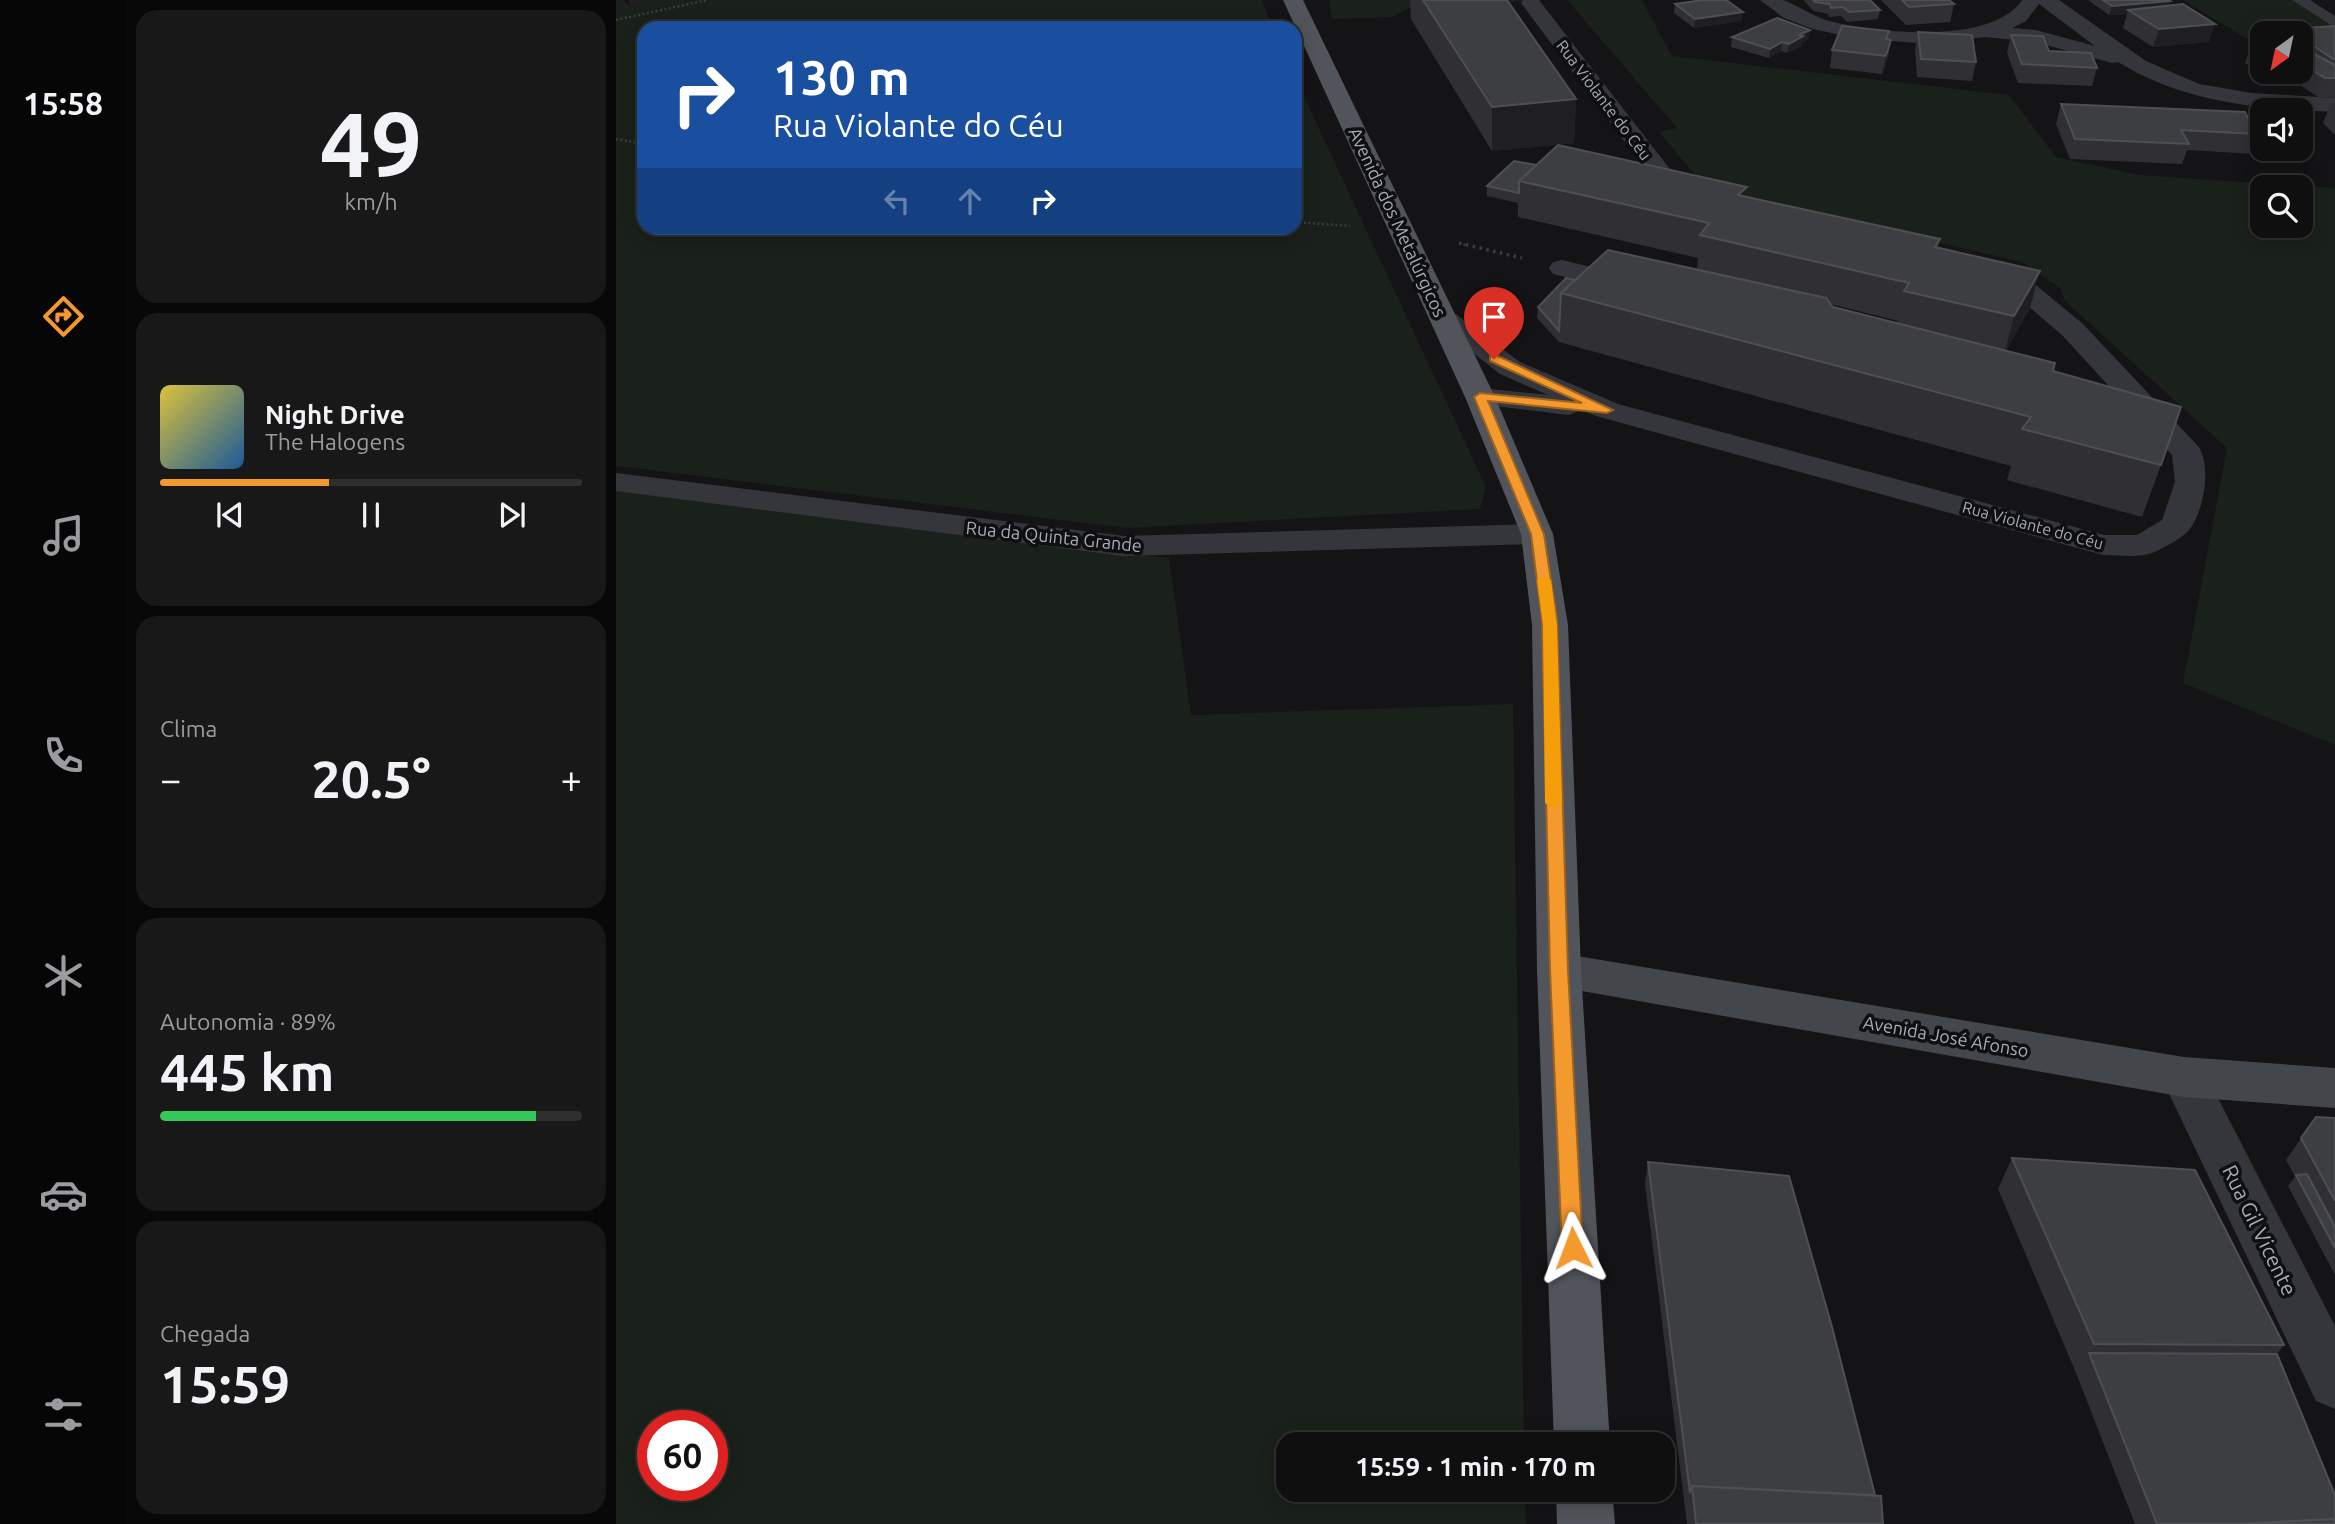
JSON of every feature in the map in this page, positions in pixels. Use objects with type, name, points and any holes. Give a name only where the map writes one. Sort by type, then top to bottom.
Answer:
[{"type":"main road","name":"Avenida dos Metalúrgicos","points":[[1293,0],[1480,397],[1537,534],[1550,625],[1559,970],[1581,1432]]},
{"type":"main road","name":"Avenida José Afonso","points":[[1559,970],[2184,1077],[2335,1088]]},
{"type":"main road","points":[[1585,1502],[1586,1524]]},
{"type":"street","points":[[1770,0],[1784,10],[1809,20],[1861,33],[1933,38],[1981,32],[2036,36],[2138,64]]},
{"type":"street","points":[[1981,32],[2020,16],[2032,0]]},
{"type":"street","points":[[2046,0],[2138,64],[2171,81],[2207,92],[2256,100],[2335,105]]},
{"type":"street","name":"Rua Violante do Céu","points":[[1531,4],[1691,199],[1638,187]]},
{"type":"street","name":"Rua Violante do Céu","points":[[1443,318],[1510,368],[1607,410],[2103,545],[2144,545],[2176,525],[2191,482],[2187,453],[2073,330],[2010,277],[1989,266],[1962,260]]},
{"type":"street","points":[[1562,268],[1657,292]]},
{"type":"street","name":"Rua Violante do Céu","points":[[1480,397],[1607,410]]},
{"type":"street","points":[[2115,409],[2156,420]]},
{"type":"street","name":"Rua da Quinta Grande","points":[[616,482],[1124,547],[1537,534]]},
{"type":"street","name":"Rua Gil Vicente","points":[[2184,1077],[2335,1382]]},
{"type":"lane","points":[[2300,0],[2335,23]]},
{"type":"path","points":[[616,20],[707,0]]},
{"type":"path","points":[[616,139],[637,143]]},
{"type":"path","points":[[1401,229],[1562,268]]},
{"type":"shaded area","points":[[655,0],[1261,0],[1271,21],[637,21],[637,235],[1302,235],[1302,92],[1486,487],[1480,509],[1127,528],[616,466],[616,4],[625,2],[630,6]]},
{"type":"shaded area","points":[[1329,0],[1543,0],[1409,8],[1392,17],[1332,19]]},
{"type":"shaded area","points":[[1567,0],[1642,0],[1672,56],[2009,95],[2056,157],[2139,175],[2250,182],[2250,238],[2313,238],[2313,187],[2335,188],[2335,745],[2183,683],[2227,448],[2066,302],[2060,288],[2022,262],[1707,189],[1659,132],[1677,128]]},
{"type":"shaded area","points":[[2183,0],[2293,0],[2335,29],[2314,30],[2314,21],[2250,21],[2250,41]]},
{"type":"shaded area","points":[[616,490],[1067,548],[1169,558],[1191,715],[1513,704],[1524,1432],[1276,1432],[1276,1502],[1525,1502],[1526,1524],[616,1524]]},
{"type":"building","points":[[1423,0],[1507,0],[1576,99],[1492,107]]},
{"type":"building","points":[[1726,0],[1743,12],[1695,19],[1675,4]]},
{"type":"building","points":[[1813,0],[1870,0],[1880,10],[1849,12],[1843,7],[1831,8],[1830,4]]},
{"type":"building","points":[[1902,0],[1949,0],[1954,4],[1909,7]]},
{"type":"building","points":[[2103,0],[2168,0],[2170,1],[2112,6]]},
{"type":"building","points":[[2183,4],[2215,24],[2159,29],[2128,10]]},
{"type":"building","points":[[1777,18],[1810,30],[1789,44],[1782,42],[1770,49],[1732,37]]},
{"type":"building","points":[[1842,26],[1889,31],[1886,39],[1891,40],[1886,56],[1832,50]]},
{"type":"building","points":[[2335,26],[2335,59],[2314,46],[2314,27]]},
{"type":"building","points":[[1918,32],[1972,35],[1976,62],[1921,59]]},
{"type":"building","points":[[2011,35],[2043,36],[2049,51],[2091,53],[2097,68],[2022,64]]},
{"type":"building","points":[[2314,54],[2335,65],[2335,78],[2325,78],[2314,71]]},
{"type":"building","points":[[2061,104],[2245,112],[2250,122],[2250,134],[2181,130],[2189,144],[2075,139]]},
{"type":"building","points":[[1558,145],[1747,187],[1738,195],[1940,239],[1935,247],[2040,271],[2014,316],[1904,291],[1909,283],[1700,235],[1709,223],[1519,181]]},
{"type":"building","points":[[1514,161],[1536,165],[1519,181],[1519,193],[1487,186]]},
{"type":"building","points":[[1608,250],[1826,298],[1833,307],[2055,363],[2053,371],[2181,407],[2161,465],[2022,429],[2031,417],[1561,293]]},
{"type":"building","points":[[1566,278],[1575,280],[1561,293],[1559,331],[1538,307]]},
{"type":"building","points":[[2316,1117],[2335,1118],[2335,1201],[2301,1138]]},
{"type":"building","points":[[2012,1158],[2195,1170],[2284,1345],[2094,1344]]},
{"type":"building","points":[[1648,1162],[1789,1176],[1832,1327],[1875,1495],[1692,1486],[1690,1493]]},
{"type":"building","points":[[2307,1174],[2335,1227],[2335,1248],[2296,1175]]},
{"type":"building","points":[[2089,1353],[2277,1354],[2335,1495],[2335,1519],[2238,1524],[2157,1524]]},
{"type":"building","points":[[1692,1486],[1881,1496],[1883,1524],[1696,1524]]},
{"type":"building","points":[[2335,1519],[2335,1524],[2238,1524]]},
{"type":"slow traffic","points":[[1544,580],[1550,625],[1554,803]]},
{"type":"route","points":[[1494,359],[1607,410],[1480,397],[1537,534],[1549,620],[1559,970],[1573,1248]]}]
